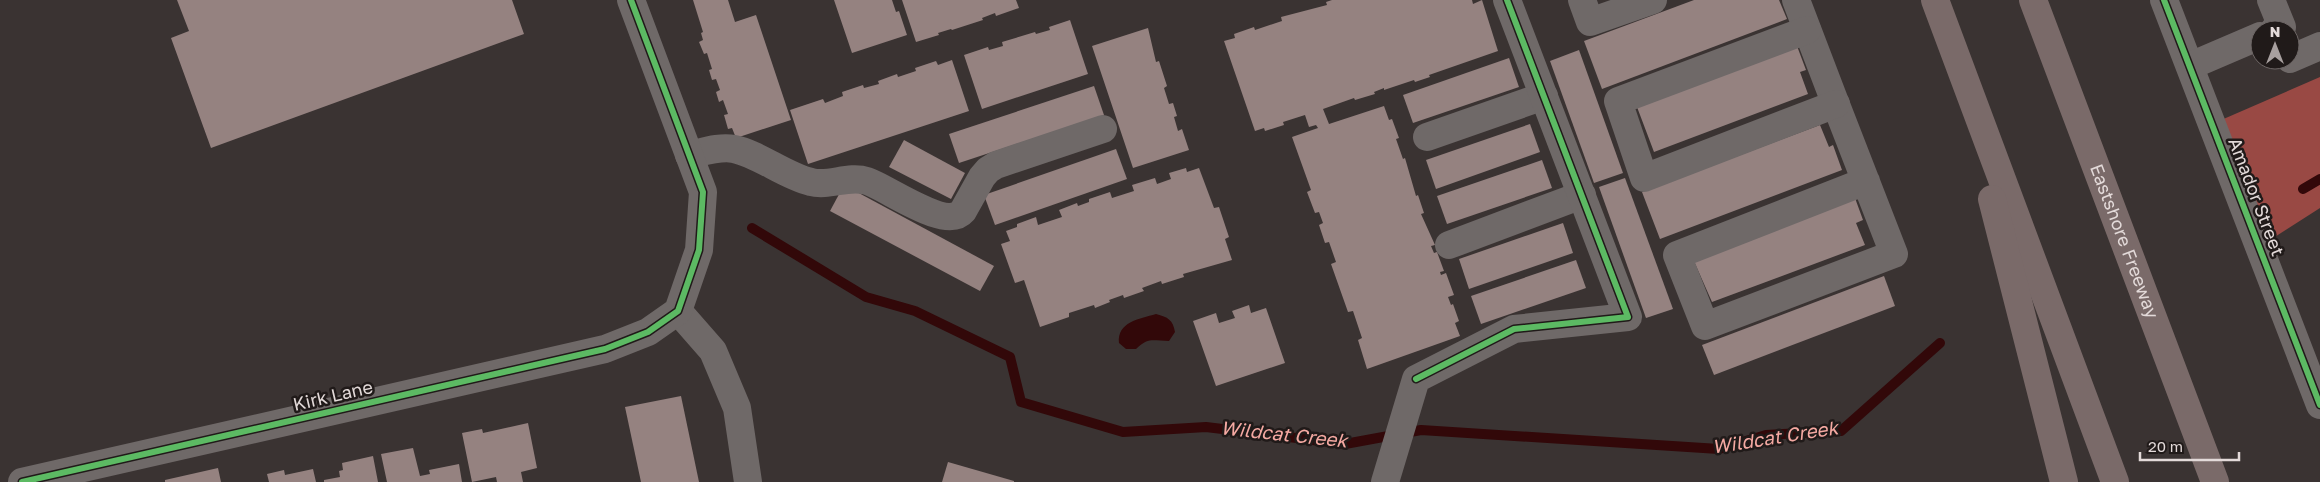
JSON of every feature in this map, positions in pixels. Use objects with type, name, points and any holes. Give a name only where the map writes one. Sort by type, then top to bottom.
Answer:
[{"type":"highway","points":[[1935,0],[1961,74],[2115,482]]},
{"type":"highway","name":"Eastshore Freeway","points":[[2033,0],[2215,482]]},
{"type":"highway","points":[[1961,74],[2064,482]]},
{"type":"street","points":[[630,0],[703,192],[700,250],[678,311],[713,351],[737,408],[748,482]]},
{"type":"street","points":[[1385,482],[1416,379],[1514,329],[1628,317],[1508,0]]},
{"type":"street","points":[[1582,0],[1590,22],[1653,0]]},
{"type":"street","points":[[1796,0],[1807,30],[1866,181],[1894,254],[1705,326],[1677,255],[1866,181]]},
{"type":"street","name":"Amador Street","points":[[2164,0],[2320,405]]},
{"type":"street","points":[[2271,0],[2274,20]]},
{"type":"street","points":[[1807,30],[1618,101],[1644,178],[1836,104]]},
{"type":"street","points":[[2190,66],[2250,41]]},
{"type":"street","points":[[2300,55],[2320,46]]},
{"type":"street","points":[[1426,137],[1544,96]]},
{"type":"street","points":[[689,155],[719,149],[734,149],[812,183],[831,183],[853,179],[866,181],[927,210],[952,218],[959,216],[988,170],[996,165],[1103,129]]},
{"type":"street","points":[[1449,245],[1582,195]]},
{"type":"street","name":"Kirk Lane","points":[[22,482],[111,472],[604,349],[648,332],[678,311]]},
{"type":"shaded area","points":[[2320,77],[2320,208],[2259,247],[2212,124]]},
{"type":"shaded area","points":[[1156,314],[1167,318],[1173,325],[1175,332],[1169,341],[1148,341],[1136,349],[1126,349],[1119,343],[1119,336],[1122,330],[1130,322]]},
{"type":"building","points":[[177,0],[512,0],[524,34],[211,148],[171,38],[189,31]]},
{"type":"building","points":[[693,0],[728,0],[735,22],[756,15],[791,120],[736,138],[732,128],[728,129],[724,115],[728,114],[723,100],[719,102],[716,92],[720,90],[716,79],[712,80],[709,70],[712,69],[707,53],[704,54],[699,42],[703,40],[701,33],[703,32]]},
{"type":"building","points":[[834,0],[892,0],[896,12],[899,11],[907,35],[852,53]]},
{"type":"building","points":[[902,0],[1016,0],[1019,8],[996,16],[995,13],[982,18],[983,20],[938,33],[939,35],[916,42]]},
{"type":"building","points":[[1332,0],[1472,0],[1473,4],[1482,0],[1498,51],[1429,75],[1430,77],[1415,82],[1414,80],[1384,90],[1384,88],[1374,92],[1375,94],[1355,100],[1354,98],[1323,109],[1329,124],[1384,106],[1389,120],[1392,119],[1399,138],[1396,139],[1403,159],[1405,158],[1416,196],[1418,195],[1424,213],[1421,214],[1435,245],[1431,246],[1434,253],[1437,252],[1444,271],[1440,272],[1441,275],[1446,273],[1454,295],[1448,297],[1451,305],[1453,304],[1459,321],[1455,323],[1460,336],[1367,369],[1358,340],[1362,338],[1353,311],[1348,312],[1331,264],[1336,262],[1329,242],[1325,243],[1319,225],[1323,223],[1319,212],[1315,213],[1307,192],[1311,190],[1292,137],[1318,128],[1316,125],[1309,127],[1305,115],[1283,122],[1284,125],[1265,131],[1264,128],[1255,131],[1224,41],[1235,38],[1234,34],[1254,27],[1255,30],[1282,21],[1281,17],[1327,5],[1326,2]]},
{"type":"building","points":[[1694,0],[1779,0],[1787,19],[1602,89],[1584,41]]},
{"type":"building","points":[[1070,20],[1088,74],[982,109],[964,55],[988,47],[989,50],[1003,46],[1002,42],[1035,32],[1036,34],[1050,30],[1049,27]]},
{"type":"building","points":[[1148,28],[1156,62],[1159,61],[1167,86],[1164,88],[1169,104],[1173,103],[1177,116],[1174,117],[1178,131],[1182,129],[1189,150],[1133,168],[1092,46]]},
{"type":"building","points":[[1797,46],[1806,70],[1800,72],[1808,94],[1654,152],[1637,107]]},
{"type":"building","points":[[1579,50],[1623,173],[1594,183],[1550,61]]},
{"type":"building","points":[[1509,58],[1519,87],[1413,123],[1403,95]]},
{"type":"building","points":[[952,60],[969,111],[808,164],[790,110],[823,99],[825,103],[843,96],[842,92],[863,85],[864,88],[879,84],[878,81],[897,74],[898,77],[916,71],[915,68],[936,61],[938,65]]},
{"type":"building","points":[[1094,86],[1104,115],[959,163],[949,134]]},
{"type":"building","points":[[1530,124],[1540,152],[1436,189],[1426,160]]},
{"type":"building","points":[[1820,125],[1829,147],[1833,145],[1842,170],[1660,239],[1642,192]]},
{"type":"building","points":[[904,140],[965,173],[951,199],[889,167]]},
{"type":"building","points":[[1116,149],[1127,179],[995,225],[984,195]]},
{"type":"building","points":[[1542,160],[1552,188],[1447,224],[1437,196]]},
{"type":"building","points":[[1186,168],[1187,172],[1199,168],[1214,208],[1219,207],[1229,237],[1225,239],[1232,260],[1183,274],[1184,277],[1162,284],[1161,281],[1142,288],[1144,291],[1124,298],[1123,295],[1095,308],[1094,305],[1069,313],[1069,317],[1040,327],[1024,280],[1015,283],[1001,244],[1010,241],[1006,231],[1017,227],[1017,224],[1036,217],[1038,225],[1062,217],[1059,210],[1077,203],[1078,206],[1089,202],[1089,199],[1110,192],[1112,198],[1134,191],[1132,185],[1155,178],[1157,184],[1171,179],[1169,173]]},
{"type":"building","points":[[1625,178],[1673,309],[1646,318],[1599,187]]},
{"type":"building","points":[[844,185],[994,266],[980,291],[830,211]]},
{"type":"building","points":[[1855,198],[1863,220],[1856,223],[1865,245],[1712,302],[1693,259]]},
{"type":"building","points":[[1563,223],[1573,253],[1469,289],[1459,259]]},
{"type":"building","points":[[1576,260],[1586,288],[1481,324],[1471,296]]},
{"type":"building","points":[[1884,276],[1895,306],[1714,375],[1702,345]]},
{"type":"building","points":[[1249,305],[1251,313],[1266,308],[1285,363],[1216,386],[1193,321],[1216,313],[1219,323],[1235,318],[1232,311]]},
{"type":"building","points":[[681,396],[699,482],[641,482],[625,407]]},
{"type":"building","points":[[528,423],[537,468],[521,472],[523,482],[497,482],[496,477],[472,482],[462,433],[482,429],[483,433]]},
{"type":"building","points":[[413,448],[420,476],[430,474],[429,470],[459,464],[462,482],[387,482],[381,454]]},
{"type":"building","points":[[373,456],[378,482],[324,482],[324,480],[340,477],[339,471],[343,470],[342,463]]},
{"type":"building","points":[[948,462],[1014,481],[1014,482],[942,482]]},
{"type":"building","points":[[218,468],[221,482],[165,482],[165,480]]},
{"type":"building","points":[[313,469],[316,482],[269,482],[267,474],[284,470],[285,475]]},
{"type":"waterway","name":"Wildcat Creek","points":[[2303,189],[2320,179]]},
{"type":"waterway","name":"Wildcat Creek","points":[[752,228],[866,297],[915,311],[1010,357],[1021,402],[1123,432],[1206,427],[1345,444],[1421,430],[1719,449],[1766,435],[1841,431],[1940,343]]},
{"type":"cycle path","points":[[22,482],[605,349],[648,332],[678,311],[699,250],[703,192],[631,0]]},
{"type":"cycle path","points":[[1416,379],[1514,329],[1628,317],[1507,0]]},
{"type":"cycle path","points":[[2164,0],[2320,405]]}]
